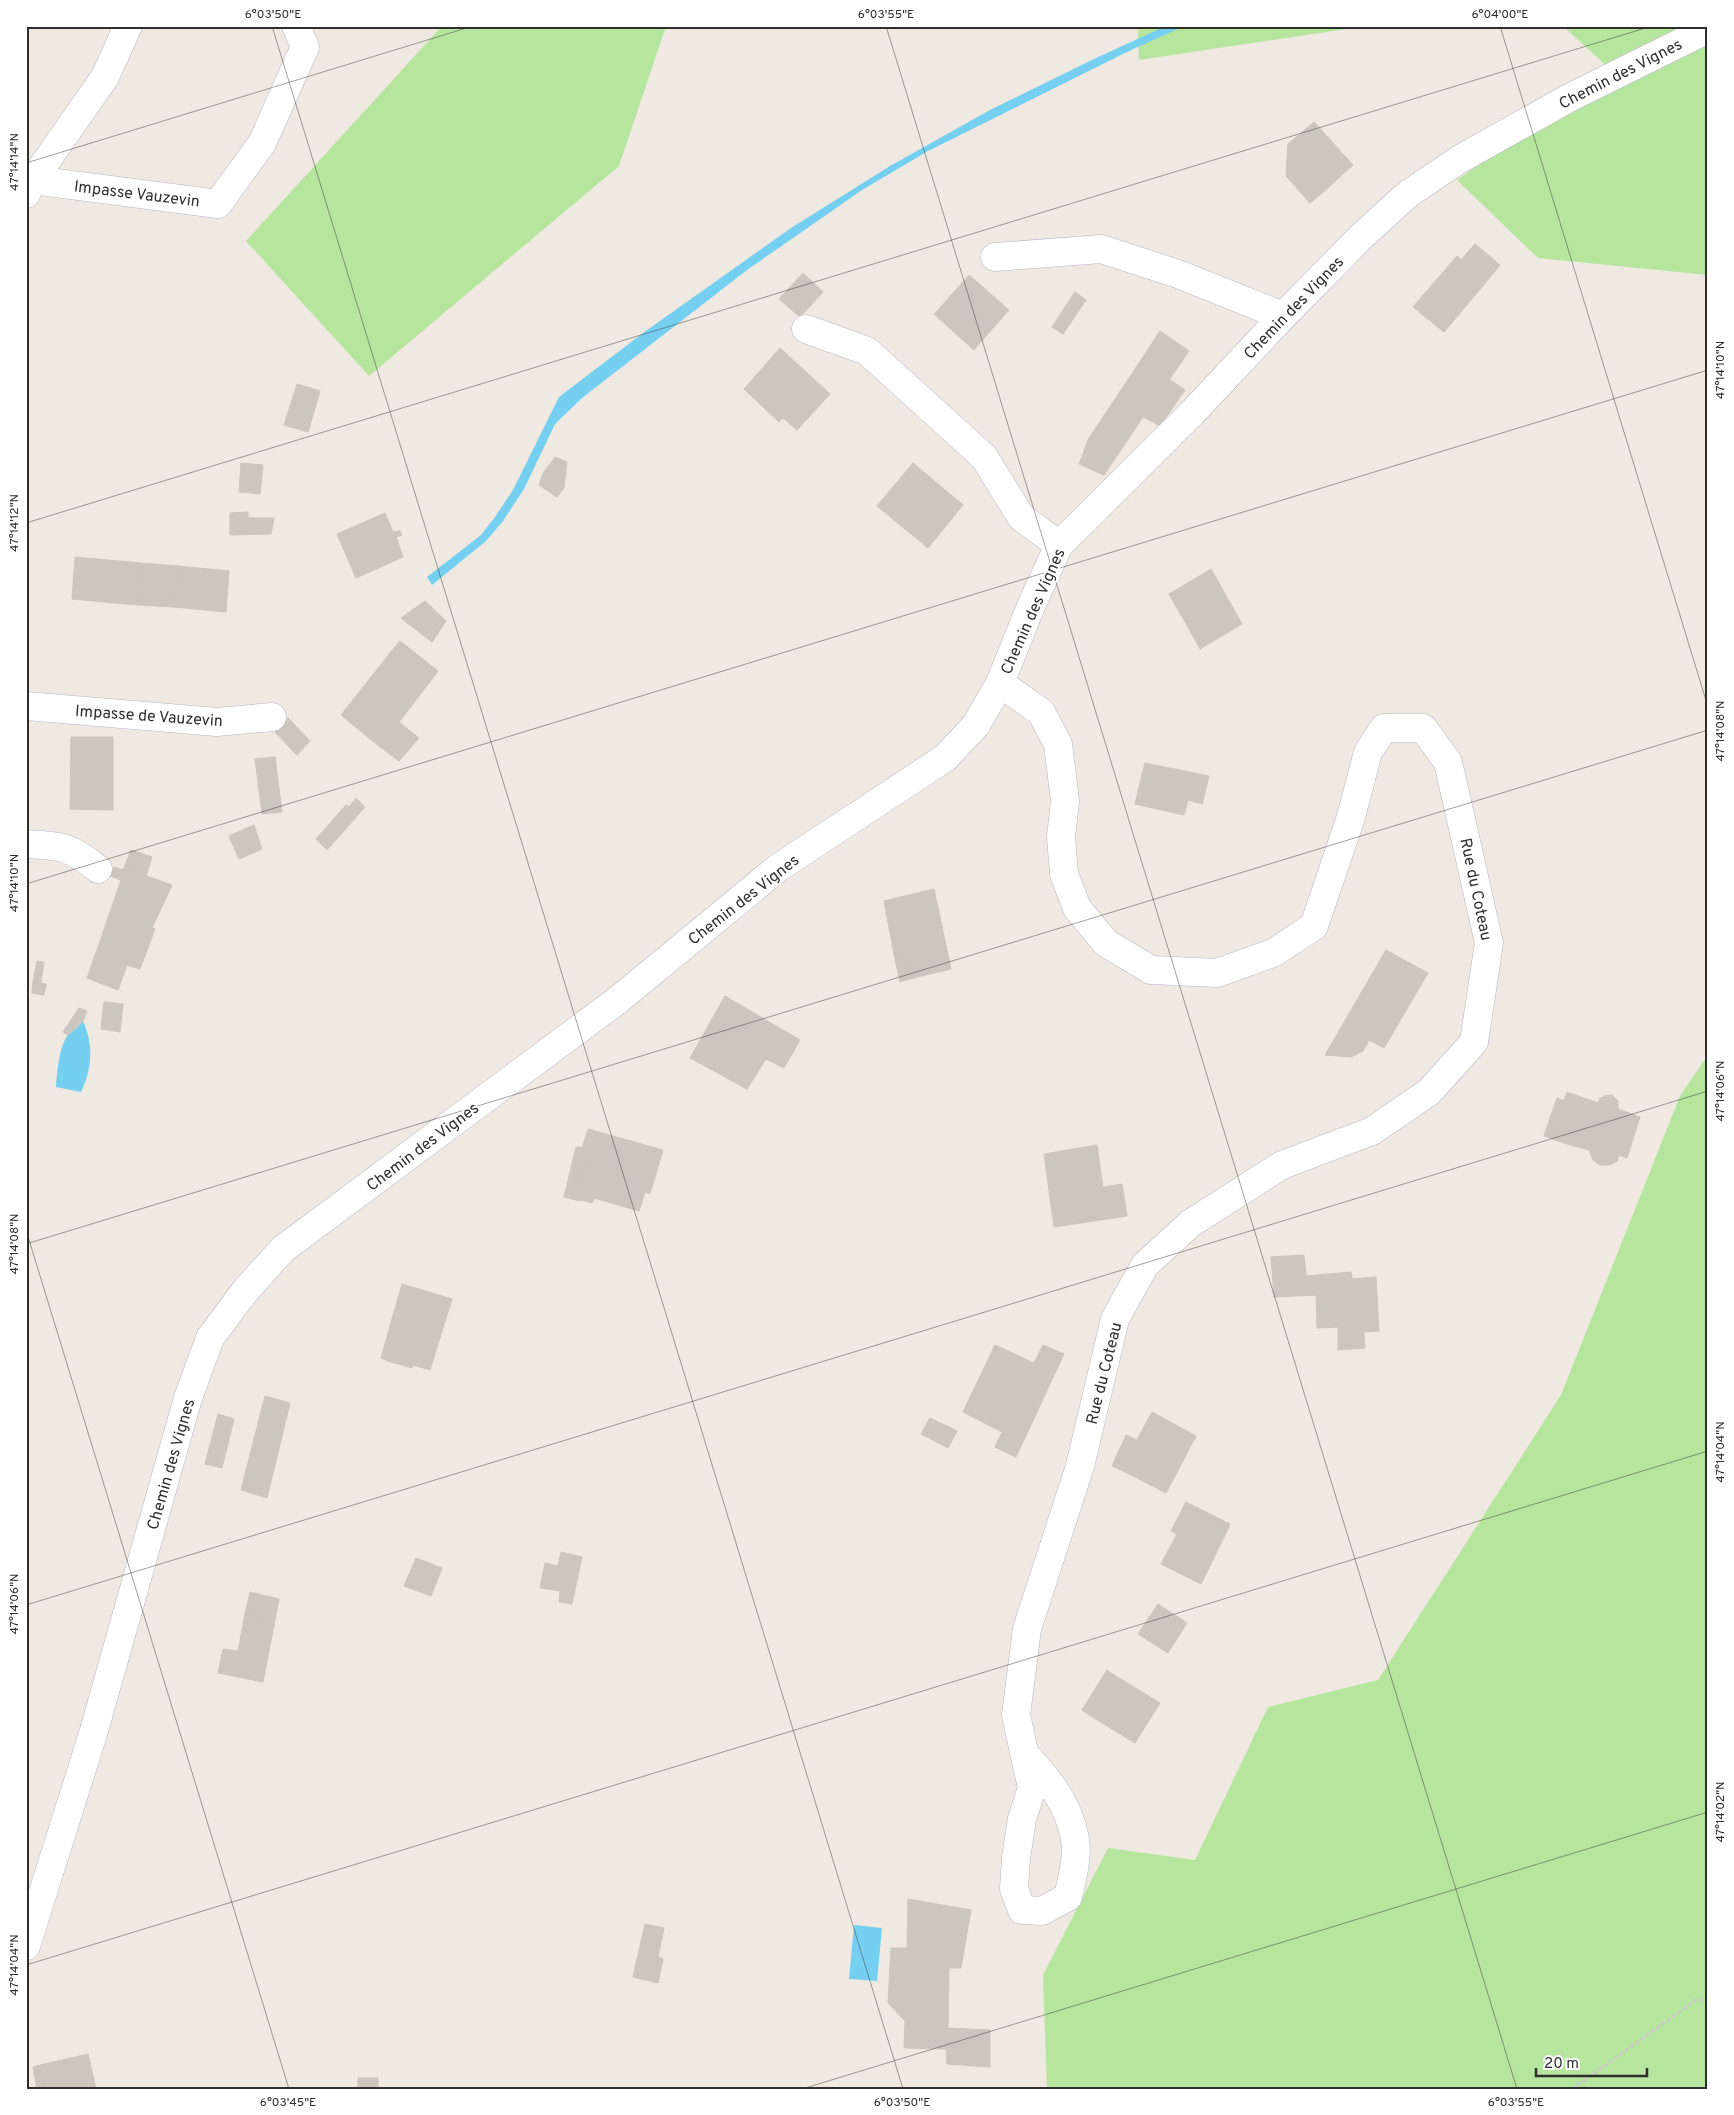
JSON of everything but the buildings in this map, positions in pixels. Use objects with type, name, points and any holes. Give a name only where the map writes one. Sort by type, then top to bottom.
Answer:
[{"type":"street","points":[[30,187],[105,77],[128,26]]},
{"type":"street","name":"Impasse Vauzevin","points":[[30,187],[218,204],[262,143],[305,47],[296,26]]},
{"type":"street","name":"Chemin des Vignes","points":[[26,1946],[93,1734],[188,1398],[210,1338],[246,1291],[283,1249],[618,1000],[778,868],[945,758],[976,725],[1000,684],[1031,606],[1059,545],[1193,412],[1283,316],[1362,236],[1408,194],[1460,159],[1569,98],[1708,29]]},
{"type":"street","points":[[995,257],[1101,249],[1178,274],[1283,316]]},
{"type":"street","points":[[806,329],[867,351],[984,457],[1021,517],[1059,545]]},
{"type":"street","name":"Rue du Coteau","points":[[1000,684],[1041,712],[1058,744],[1065,801],[1061,838],[1064,874],[1077,908],[1106,943],[1151,970],[1217,973],[1273,953],[1314,926],[1351,817],[1368,752],[1384,728],[1423,728],[1448,762],[1489,943],[1474,1042],[1428,1092],[1372,1131],[1282,1165],[1191,1223],[1145,1265],[1115,1319],[1080,1466],[1027,1629],[1016,1715],[1024,1752],[1032,1788],[1022,1819],[1016,1858],[1014,1889],[1022,1910],[1042,1911],[1068,1897],[1074,1869],[1076,1840],[1068,1811],[1052,1784],[1024,1752]]},
{"type":"street","name":"Impasse de Vauzevin","points":[[26,706],[217,722],[272,717]]},
{"type":"street","points":[[26,844],[57,845],[79,853],[98,869]]},
{"type":"path","points":[[1572,2089],[1696,2000],[1708,2000]]},
{"type":"green space","points":[[442,26],[666,26],[619,166],[369,376],[246,241]]},
{"type":"green space","points":[[1138,26],[1366,26],[1139,60]]},
{"type":"green space","points":[[1563,26],[1708,26],[1708,275],[1538,258],[1457,180],[1611,70]]},
{"type":"green space","points":[[1708,1055],[1708,2089],[1047,2089],[1043,1975],[1108,1848],[1195,1860],[1268,1707],[1378,1680],[1561,1395],[1680,1096]]},
{"type":"water","points":[[1166,26],[1184,26],[1129,51],[928,151],[862,190],[747,270],[582,398],[555,424],[524,489],[503,521],[486,541],[432,585],[427,577],[481,535],[495,517],[513,490],[559,397],[643,333],[791,228],[890,166],[990,110]]},
{"type":"water","points":[[83,1021],[87,1030],[90,1048],[88,1074],[85,1083],[81,1092],[56,1087],[62,1046],[68,1035]]},
{"type":"water","points":[[854,1925],[882,1928],[877,1981],[849,1979]]}]
